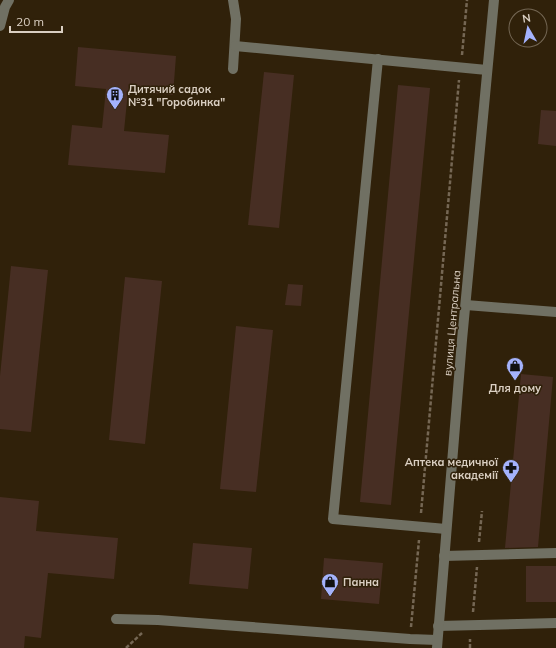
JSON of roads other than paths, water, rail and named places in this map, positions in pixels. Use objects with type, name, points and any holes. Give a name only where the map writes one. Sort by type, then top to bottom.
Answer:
[{"type":"street","points":[[0,26],[5,7],[9,0]]},
{"type":"street","points":[[233,0],[236,19],[233,69]]},
{"type":"street","name":"вулиця Центральна","points":[[437,644],[494,0]]},
{"type":"street","points":[[235,46],[487,70]]},
{"type":"street","points":[[378,59],[333,519],[446,529]]},
{"type":"street","points":[[466,305],[556,312]]},
{"type":"street","points":[[444,556],[556,553]]},
{"type":"street","points":[[116,619],[158,620],[410,639],[437,644]]},
{"type":"street","points":[[438,626],[556,623]]},
{"type":"place","name":"Дитячий садок №31 \"Горобинка\"","points":[[115,110]]},
{"type":"place","name":"Для дому","points":[[515,381]]},
{"type":"place","name":"Аптека медичної академії","points":[[511,483]]},
{"type":"place","name":"Панна","points":[[330,597]]}]
